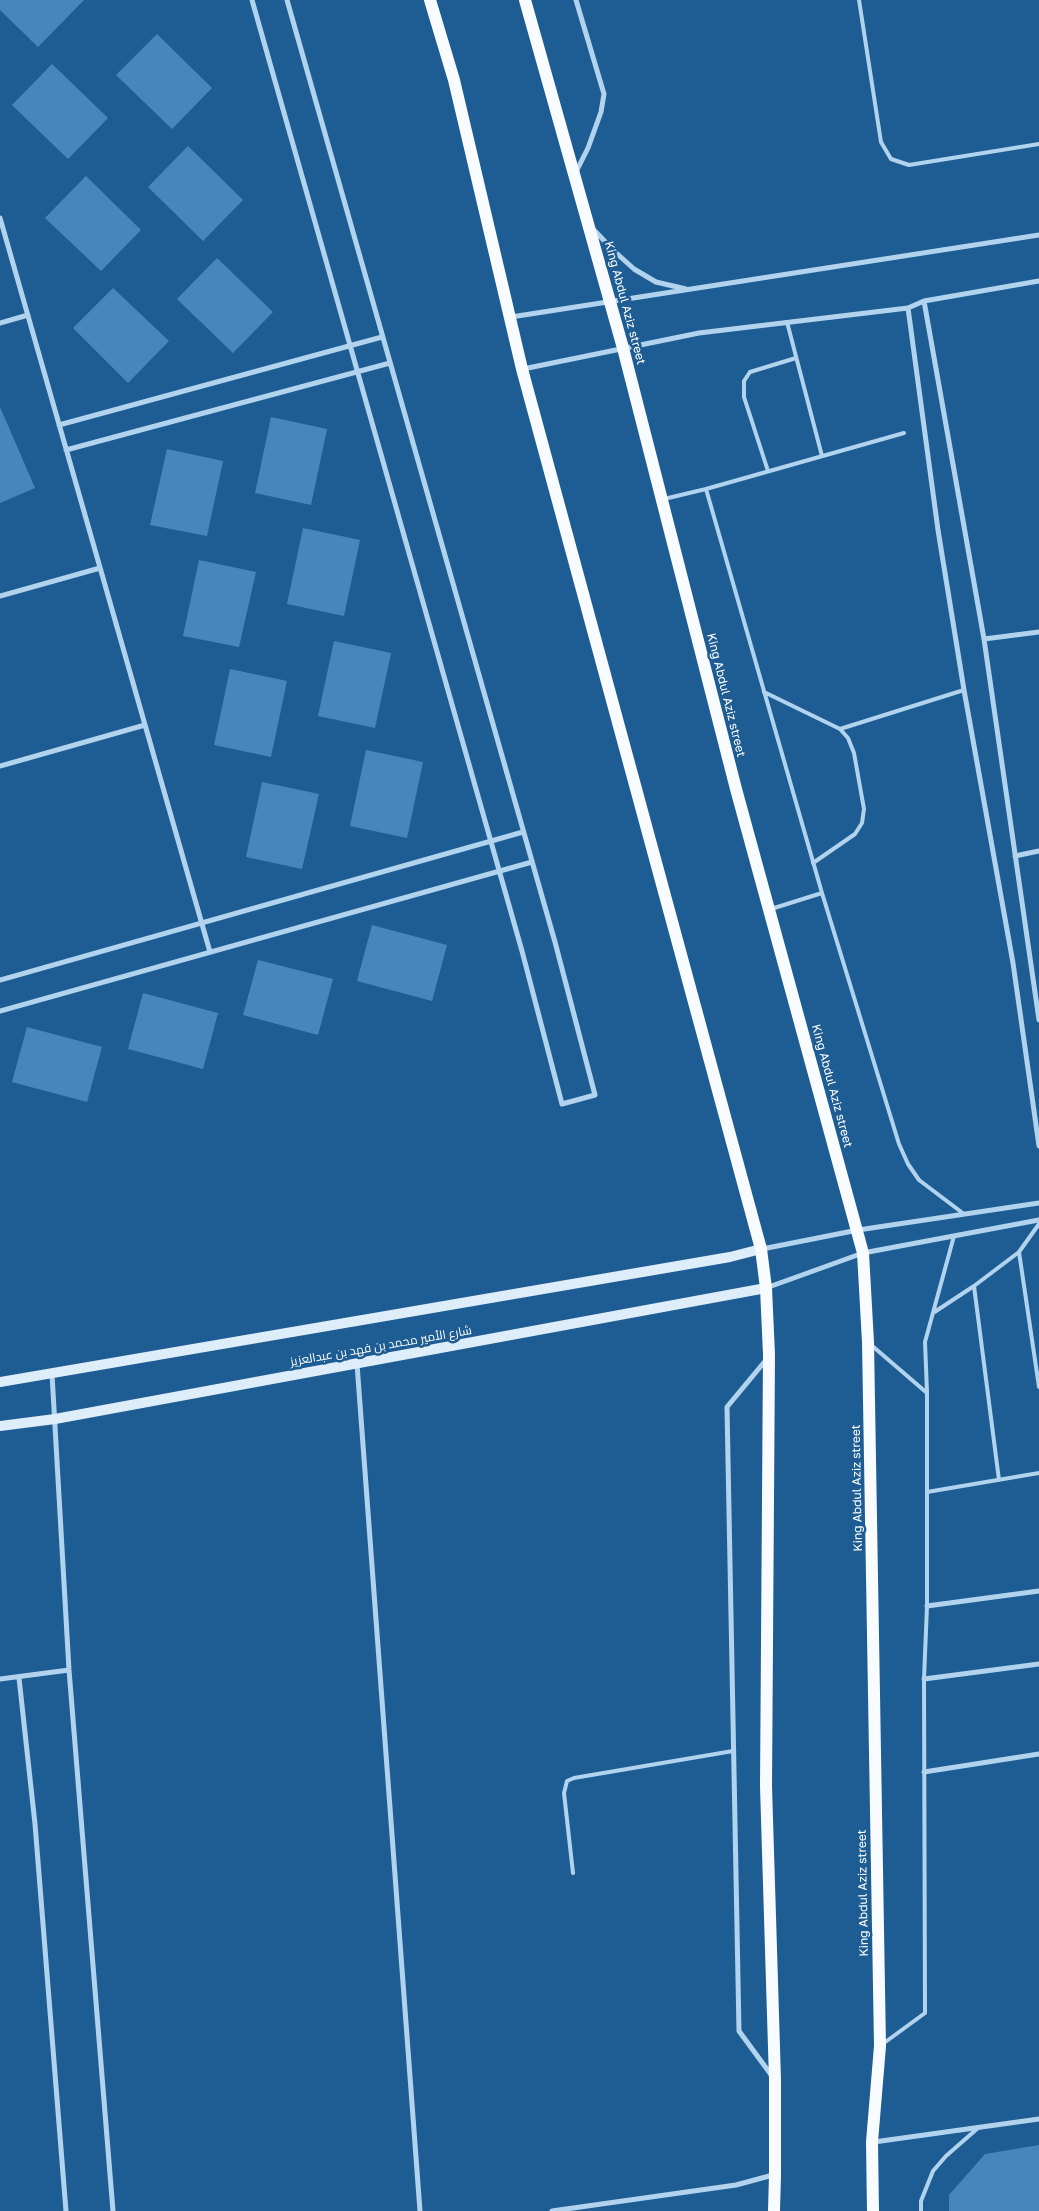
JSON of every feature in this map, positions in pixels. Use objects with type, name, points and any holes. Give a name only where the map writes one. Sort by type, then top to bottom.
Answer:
[{"type":"main road","points":[[430,0],[454,80],[522,369],[761,1249],[766,1288],[769,1356],[766,1786],[775,2080],[774,2211]]},
{"type":"main road","name":"King Abdul Aziz street","points":[[525,0],[623,348],[736,789],[863,1253],[868,1342],[880,2046],[872,2142],[872,2211]]},
{"type":"main road","points":[[0,1382],[720,1259],[761,1249]]},
{"type":"main road","name":"شارع الأمير محمد بن فهد بن عبدالعزيز","points":[[0,1426],[54,1419],[766,1288]]},
{"type":"street","points":[[252,0],[491,841],[562,1104],[595,1095],[532,862],[287,0]]},
{"type":"street","points":[[575,175],[588,148],[601,112],[604,94],[576,0]]},
{"type":"street","points":[[0,218],[210,952]]},
{"type":"street","points":[[590,226],[634,269],[656,282],[689,289]]},
{"type":"street","points":[[511,317],[1039,235]]},
{"type":"street","points":[[522,369],[699,333],[908,308],[924,301],[1039,281]]},
{"type":"street","points":[[924,301],[984,639],[1039,1020]]},
{"type":"street","points":[[908,308],[938,530],[964,690],[1013,963],[1039,1146]]},
{"type":"street","points":[[0,323],[28,315]]},
{"type":"street","points":[[59,425],[382,337]]},
{"type":"street","points":[[66,450],[390,364]]},
{"type":"street","points":[[0,596],[100,568]]},
{"type":"street","points":[[984,639],[1039,632]]},
{"type":"street","points":[[0,766],[145,725]]},
{"type":"street","points":[[0,980],[523,832]]},
{"type":"street","points":[[1015,856],[1039,851]]},
{"type":"street","points":[[0,1012],[532,862]]},
{"type":"street","points":[[761,1249],[858,1230],[1039,1203]]},
{"type":"street","points":[[766,1288],[863,1253],[1039,1222]]},
{"type":"street","points":[[769,1356],[727,1407],[739,2031],[775,2080]]},
{"type":"street","points":[[356,1363],[420,2211]]},
{"type":"street","points":[[52,1374],[68,1670],[113,2211]]},
{"type":"street","points":[[927,1606],[1039,1591]]},
{"type":"street","points":[[924,1679],[1039,1664]]},
{"type":"street","points":[[0,1679],[19,1678],[68,1670]]},
{"type":"street","points":[[19,1678],[35,1824],[66,2211]]},
{"type":"street","points":[[924,1772],[1039,1754]]},
{"type":"street","points":[[872,2142],[1039,2118]]},
{"type":"street","points":[[552,2211],[736,2184],[775,2175]]},
{"type":"lane","points":[[859,0],[881,142],[891,159],[909,165],[1039,144]]},
{"type":"lane","points":[[787,322],[822,456]]},
{"type":"lane","points":[[768,471],[744,397],[744,382],[750,372],[796,358]]},
{"type":"lane","points":[[662,500],[904,433]]},
{"type":"lane","points":[[706,489],[813,863],[899,1144],[908,1164],[919,1180],[964,1214]]},
{"type":"lane","points":[[840,728],[964,690]]},
{"type":"lane","points":[[764,692],[840,728],[848,738],[854,753],[864,809],[862,823],[855,834],[813,863]]},
{"type":"lane","points":[[769,909],[822,893]]},
{"type":"lane","points":[[932,1313],[974,1286],[1019,1252],[1039,1222]]},
{"type":"lane","points":[[880,2046],[925,2013],[924,1679],[927,1606],[927,1393],[924,1354],[932,1313],[954,1236]]},
{"type":"lane","points":[[1019,1252],[1039,1387]]},
{"type":"lane","points":[[974,1286],[999,1480]]},
{"type":"lane","points":[[868,1342],[927,1393]]},
{"type":"lane","points":[[927,1492],[1039,1473]]},
{"type":"lane","points":[[573,1873],[564,1793],[567,1781],[574,1778],[733,1751]]},
{"type":"lane","points":[[921,2211],[921,2201],[933,2171],[946,2156],[979,2127]]},
{"type":"building","points":[[0,0],[84,0],[38,47],[0,10]]},
{"type":"building","points":[[157,34],[212,88],[172,129],[116,75]]},
{"type":"building","points":[[52,64],[108,118],[68,159],[12,105]]},
{"type":"building","points":[[188,146],[243,200],[203,241],[148,187]]},
{"type":"building","points":[[86,176],[141,230],[101,271],[45,218]]},
{"type":"building","points":[[217,258],[273,312],[233,353],[177,299]]},
{"type":"building","points":[[113,288],[169,341],[128,383],[73,328]]},
{"type":"building","points":[[0,407],[35,488],[0,503]]},
{"type":"building","points":[[271,417],[327,429],[311,505],[255,493]]},
{"type":"building","points":[[167,449],[223,461],[207,536],[150,525]]},
{"type":"building","points":[[303,528],[360,540],[344,616],[287,604]]},
{"type":"building","points":[[199,560],[256,572],[239,647],[183,636]]},
{"type":"building","points":[[334,641],[391,653],[375,728],[318,716]]},
{"type":"building","points":[[230,669],[287,681],[271,757],[214,745]]},
{"type":"building","points":[[366,750],[423,762],[407,838],[350,826]]},
{"type":"building","points":[[262,782],[319,794],[302,869],[246,857]]},
{"type":"building","points":[[372,925],[447,945],[432,1001],[357,981]]},
{"type":"building","points":[[258,960],[333,979],[318,1035],[243,1015]]},
{"type":"building","points":[[143,993],[218,1013],[203,1069],[128,1049]]},
{"type":"building","points":[[27,1027],[102,1047],[87,1102],[12,1082]]},
{"type":"building","points":[[1039,2145],[1039,2211],[949,2211],[949,2195],[985,2154]]}]
